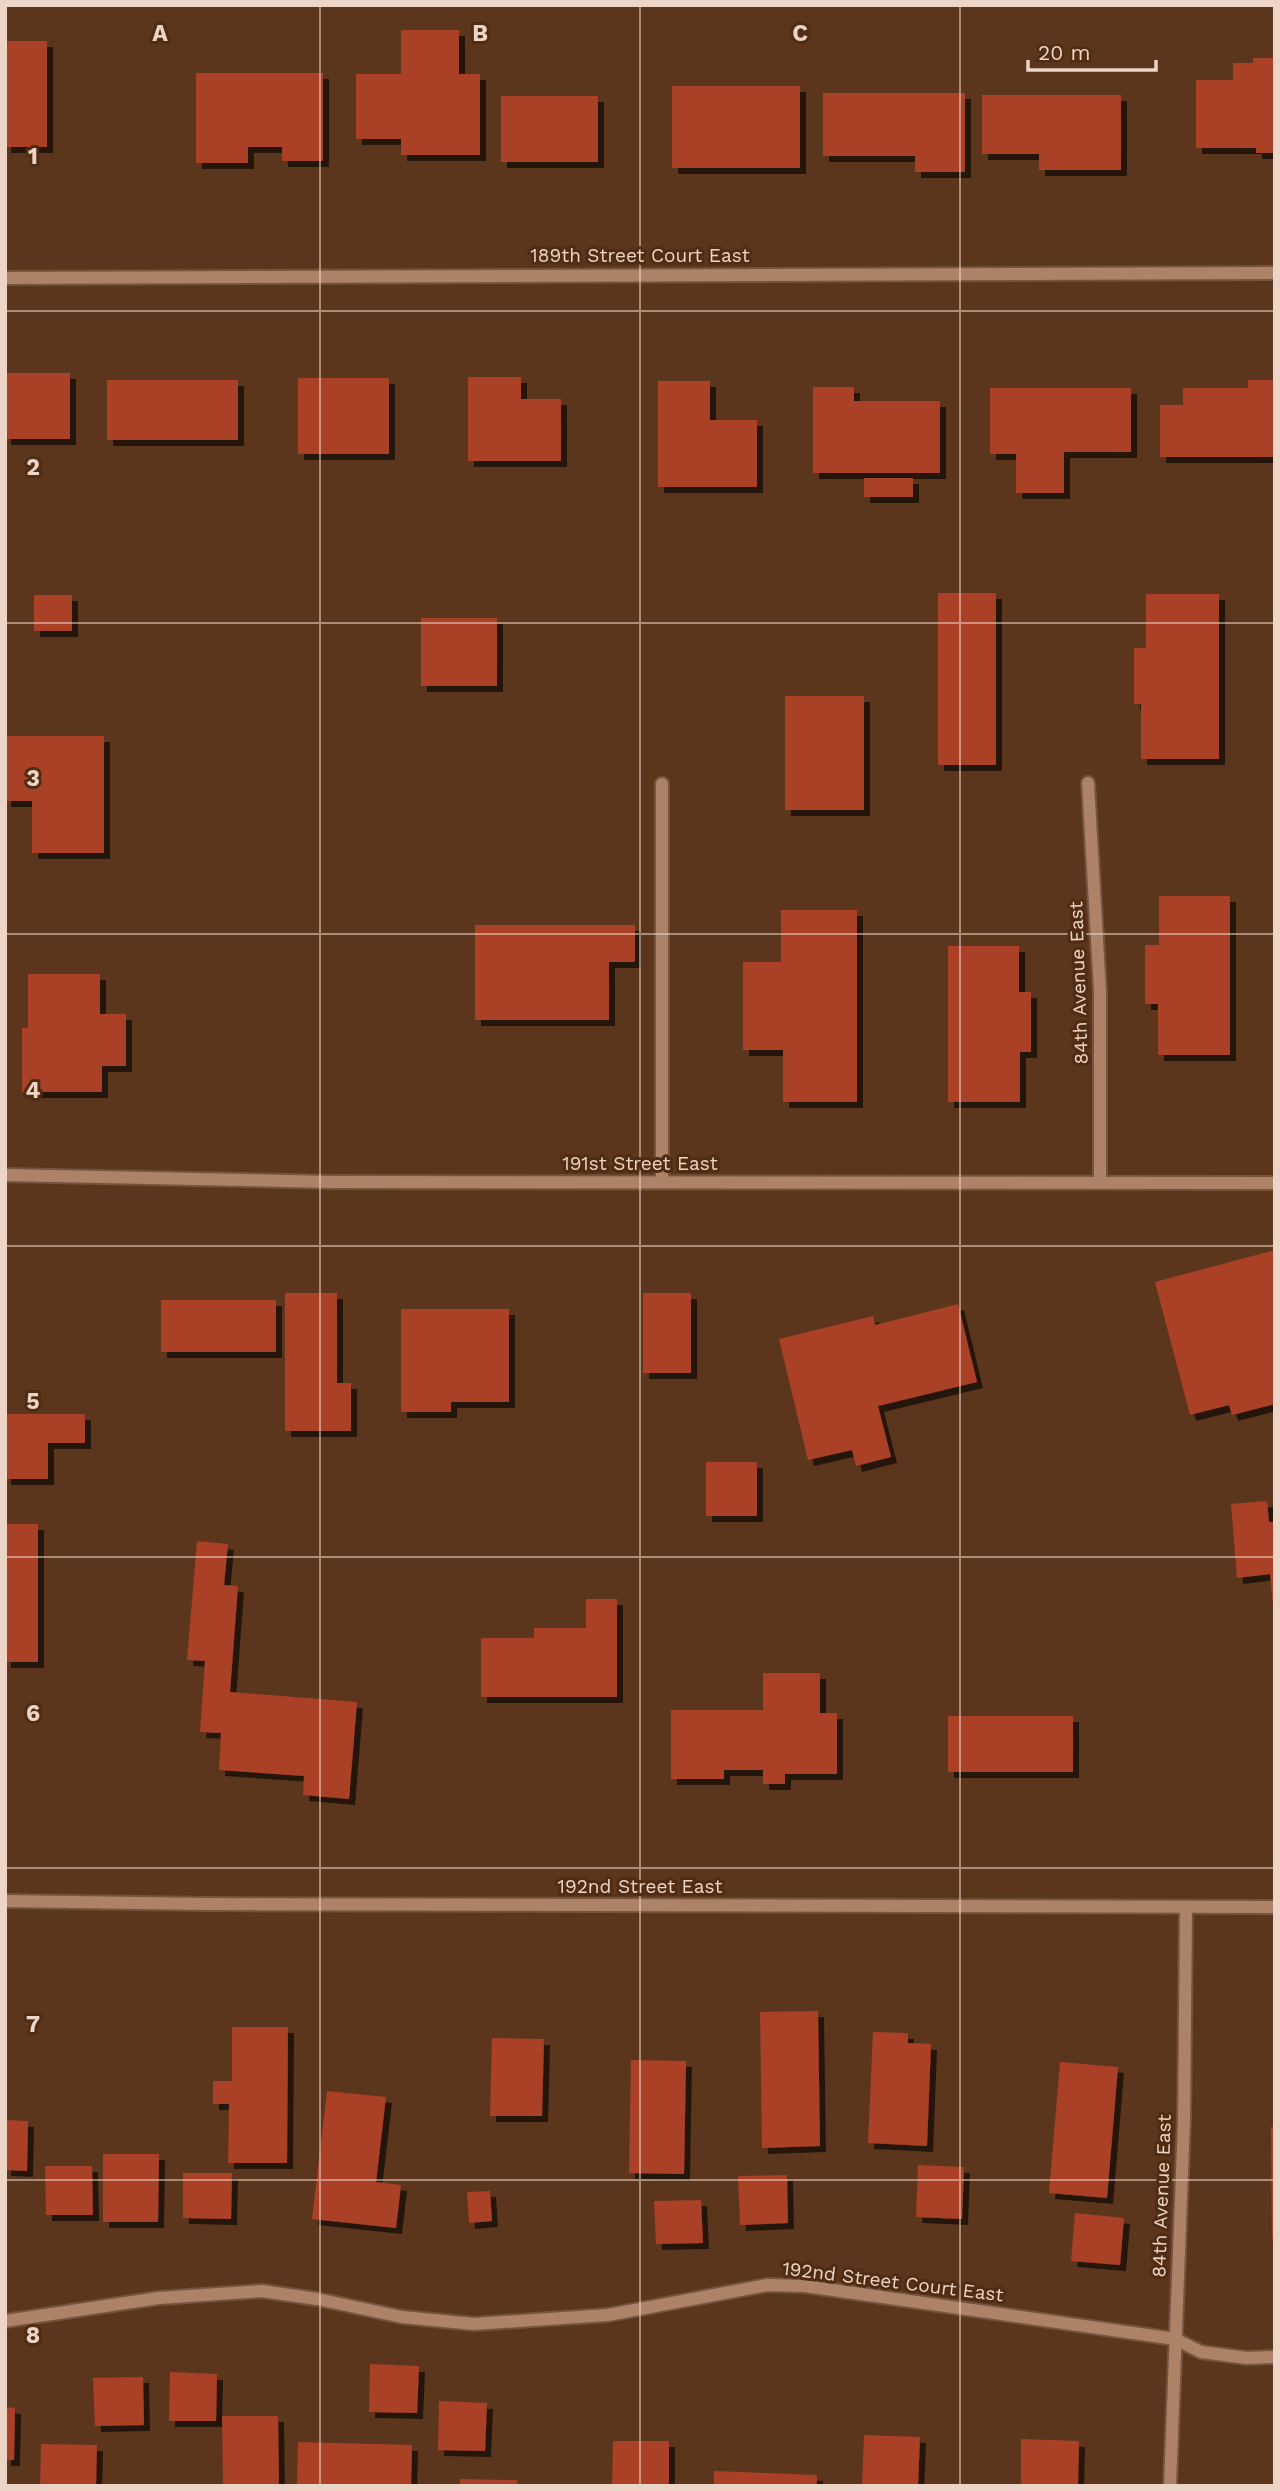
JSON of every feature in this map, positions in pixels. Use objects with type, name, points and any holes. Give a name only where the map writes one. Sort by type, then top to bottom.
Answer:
[{"type":"street","name":"189th Street Court East","points":[[5,278],[1275,273]]},
{"type":"street","name":"84th Avenue East","points":[[1088,783],[1100,992],[1100,1182]]},
{"type":"street","points":[[662,784],[662,1182]]},
{"type":"street","name":"191st Street East","points":[[5,1175],[332,1182],[1275,1182]]},
{"type":"street","name":"192nd Street East","points":[[5,1900],[205,1904],[1275,1907]]},
{"type":"street","name":"84th Avenue East","points":[[1170,2486],[1184,2121],[1186,1907]]},
{"type":"street","name":"192nd Street Court East","points":[[5,2321],[159,2298],[262,2291],[317,2299],[402,2317],[474,2324],[608,2315],[767,2285],[792,2286],[1175,2339],[1202,2351],[1247,2358],[1275,2357]]},
{"type":"building","points":[[401,30],[459,30],[459,74],[480,74],[480,155],[401,155],[401,139],[356,139],[356,74],[401,74]]},
{"type":"building","points":[[5,41],[47,41],[47,147],[5,147]]},
{"type":"building","points":[[1253,58],[1275,58],[1275,153],[1256,153],[1256,148],[1196,148],[1196,80],[1233,80],[1233,63],[1253,63]]},
{"type":"building","points":[[196,73],[323,73],[323,161],[282,161],[282,147],[248,147],[248,163],[196,163]]},
{"type":"building","points":[[672,86],[800,86],[800,168],[672,168]]},
{"type":"building","points":[[823,93],[965,93],[965,172],[915,172],[915,156],[823,156]]},
{"type":"building","points":[[982,95],[1121,95],[1121,170],[1039,170],[1039,154],[982,154]]},
{"type":"building","points":[[501,96],[598,96],[598,162],[501,162]]},
{"type":"building","points":[[5,373],[70,373],[70,439],[5,439]]},
{"type":"building","points":[[468,377],[521,377],[521,399],[561,399],[561,461],[468,461]]},
{"type":"building","points":[[298,378],[389,378],[389,454],[298,454]]},
{"type":"building","points":[[107,380],[238,380],[238,440],[107,440]]},
{"type":"building","points":[[1248,380],[1275,380],[1275,457],[1160,457],[1160,405],[1183,405],[1183,388],[1248,388]]},
{"type":"building","points":[[658,381],[710,381],[710,420],[757,420],[757,487],[658,487]]},
{"type":"building","points":[[813,387],[854,387],[854,401],[940,401],[940,473],[813,473]]},
{"type":"building","points":[[990,388],[1131,388],[1131,452],[1064,452],[1064,493],[1016,493],[1016,454],[990,454]]},
{"type":"building","points":[[864,478],[913,478],[913,497],[864,497]]},
{"type":"building","points":[[938,593],[996,593],[996,765],[938,765]]},
{"type":"building","points":[[1146,594],[1219,594],[1219,759],[1141,759],[1141,704],[1134,704],[1134,648],[1146,648]]},
{"type":"building","points":[[34,595],[72,595],[72,631],[34,631]]},
{"type":"building","points":[[421,618],[497,618],[497,686],[421,686]]},
{"type":"building","points":[[785,696],[864,696],[864,810],[785,810]]},
{"type":"building","points":[[5,736],[104,736],[104,853],[32,853],[32,801],[5,801]]},
{"type":"building","points":[[1159,896],[1230,896],[1230,1055],[1158,1055],[1158,1004],[1145,1004],[1145,945],[1159,945]]},
{"type":"building","points":[[781,910],[857,910],[857,1102],[783,1102],[783,1050],[743,1050],[743,962],[781,962]]},
{"type":"building","points":[[475,925],[635,925],[635,962],[609,962],[609,1020],[475,1020]]},
{"type":"building","points":[[948,946],[1019,946],[1019,992],[1031,992],[1031,1052],[1020,1052],[1020,1102],[948,1102]]},
{"type":"building","points":[[28,974],[100,974],[100,1014],[126,1014],[126,1066],[102,1066],[102,1092],[22,1092],[22,1028],[28,1028]]},
{"type":"building","points":[[1275,1250],[1275,1404],[1232,1415],[1229,1405],[1190,1415],[1155,1282]]},
{"type":"building","points":[[285,1293],[337,1293],[337,1383],[351,1383],[351,1431],[285,1431]]},
{"type":"building","points":[[643,1293],[691,1293],[691,1373],[643,1373]]},
{"type":"building","points":[[161,1300],[276,1300],[276,1352],[161,1352]]},
{"type":"building","points":[[958,1304],[977,1382],[878,1406],[891,1457],[856,1466],[852,1450],[808,1460],[779,1339],[873,1316],[875,1325]]},
{"type":"building","points":[[401,1309],[509,1309],[509,1402],[451,1402],[451,1412],[401,1412]]},
{"type":"building","points":[[5,1414],[85,1414],[85,1443],[48,1443],[48,1479],[5,1479]]},
{"type":"building","points":[[706,1462],[757,1462],[757,1516],[706,1516]]},
{"type":"building","points":[[1267,1501],[1269,1522],[1275,1522],[1273,1606],[1270,1574],[1237,1578],[1231,1504]]},
{"type":"building","points":[[5,1524],[38,1524],[38,1662],[5,1662]]},
{"type":"building","points":[[197,1541],[228,1544],[224,1585],[238,1586],[230,1692],[357,1702],[349,1799],[303,1795],[304,1776],[219,1770],[221,1733],[200,1732],[205,1661],[187,1660]]},
{"type":"building","points":[[586,1599],[617,1599],[617,1697],[481,1697],[481,1638],[534,1638],[534,1628],[586,1628]]},
{"type":"building","points":[[763,1673],[820,1673],[820,1713],[837,1713],[837,1774],[785,1774],[785,1784],[763,1784],[763,1770],[724,1770],[724,1779],[671,1779],[671,1710],[763,1710]]},
{"type":"building","points":[[948,1716],[1073,1716],[1073,1772],[948,1772]]},
{"type":"building","points":[[818,2011],[820,2146],[762,2148],[760,2012]]},
{"type":"building","points":[[232,2027],[288,2027],[287,2163],[228,2163],[229,2104],[213,2104],[213,2081],[232,2081]]},
{"type":"building","points":[[873,2032],[908,2033],[908,2043],[931,2044],[927,2146],[868,2143]]},
{"type":"building","points":[[492,2038],[544,2039],[542,2116],[490,2116]]},
{"type":"building","points":[[631,2060],[686,2061],[684,2174],[629,2173]]},
{"type":"building","points":[[1060,2062],[1118,2067],[1107,2198],[1049,2193]]},
{"type":"building","points":[[327,2091],[386,2097],[376,2182],[401,2185],[396,2228],[312,2219]]},
{"type":"building","points":[[5,2120],[28,2121],[27,2171],[5,2170]]},
{"type":"building","points":[[1271,2127],[1275,2127],[1275,2239],[1272,2239]]},
{"type":"building","points":[[103,2154],[159,2154],[158,2222],[103,2222]]},
{"type":"building","points":[[918,2165],[964,2167],[962,2219],[916,2217]]},
{"type":"building","points":[[45,2166],[92,2166],[93,2215],[46,2215]]},
{"type":"building","points":[[183,2173],[232,2173],[231,2219],[183,2218]]},
{"type":"building","points":[[787,2175],[788,2223],[740,2225],[738,2176]]},
{"type":"building","points":[[490,2191],[492,2221],[469,2223],[467,2192]]},
{"type":"building","points":[[701,2200],[703,2243],[656,2244],[654,2201]]},
{"type":"building","points":[[1075,2213],[1124,2218],[1120,2265],[1071,2261]]},
{"type":"building","points":[[370,2364],[419,2366],[417,2413],[369,2412]]},
{"type":"building","points":[[170,2372],[217,2374],[216,2421],[169,2421]]},
{"type":"building","points":[[143,2377],[144,2425],[95,2426],[93,2378]]},
{"type":"building","points":[[439,2401],[487,2403],[485,2451],[438,2450]]},
{"type":"building","points":[[5,2407],[15,2408],[14,2460],[5,2460]]},
{"type":"building","points":[[222,2416],[278,2416],[279,2486],[223,2486]]},
{"type":"building","points":[[864,2435],[920,2437],[918,2486],[862,2486]]},
{"type":"building","points":[[1021,2439],[1079,2441],[1078,2486],[1021,2486]]},
{"type":"building","points":[[613,2441],[669,2441],[669,2486],[612,2486]]},
{"type":"building","points":[[298,2442],[412,2445],[411,2486],[297,2486]]},
{"type":"building","points":[[41,2444],[97,2445],[96,2486],[40,2486]]},
{"type":"building","points":[[714,2471],[817,2475],[817,2486],[714,2486]]},
{"type":"building","points":[[460,2479],[517,2480],[517,2486],[460,2486]]}]
